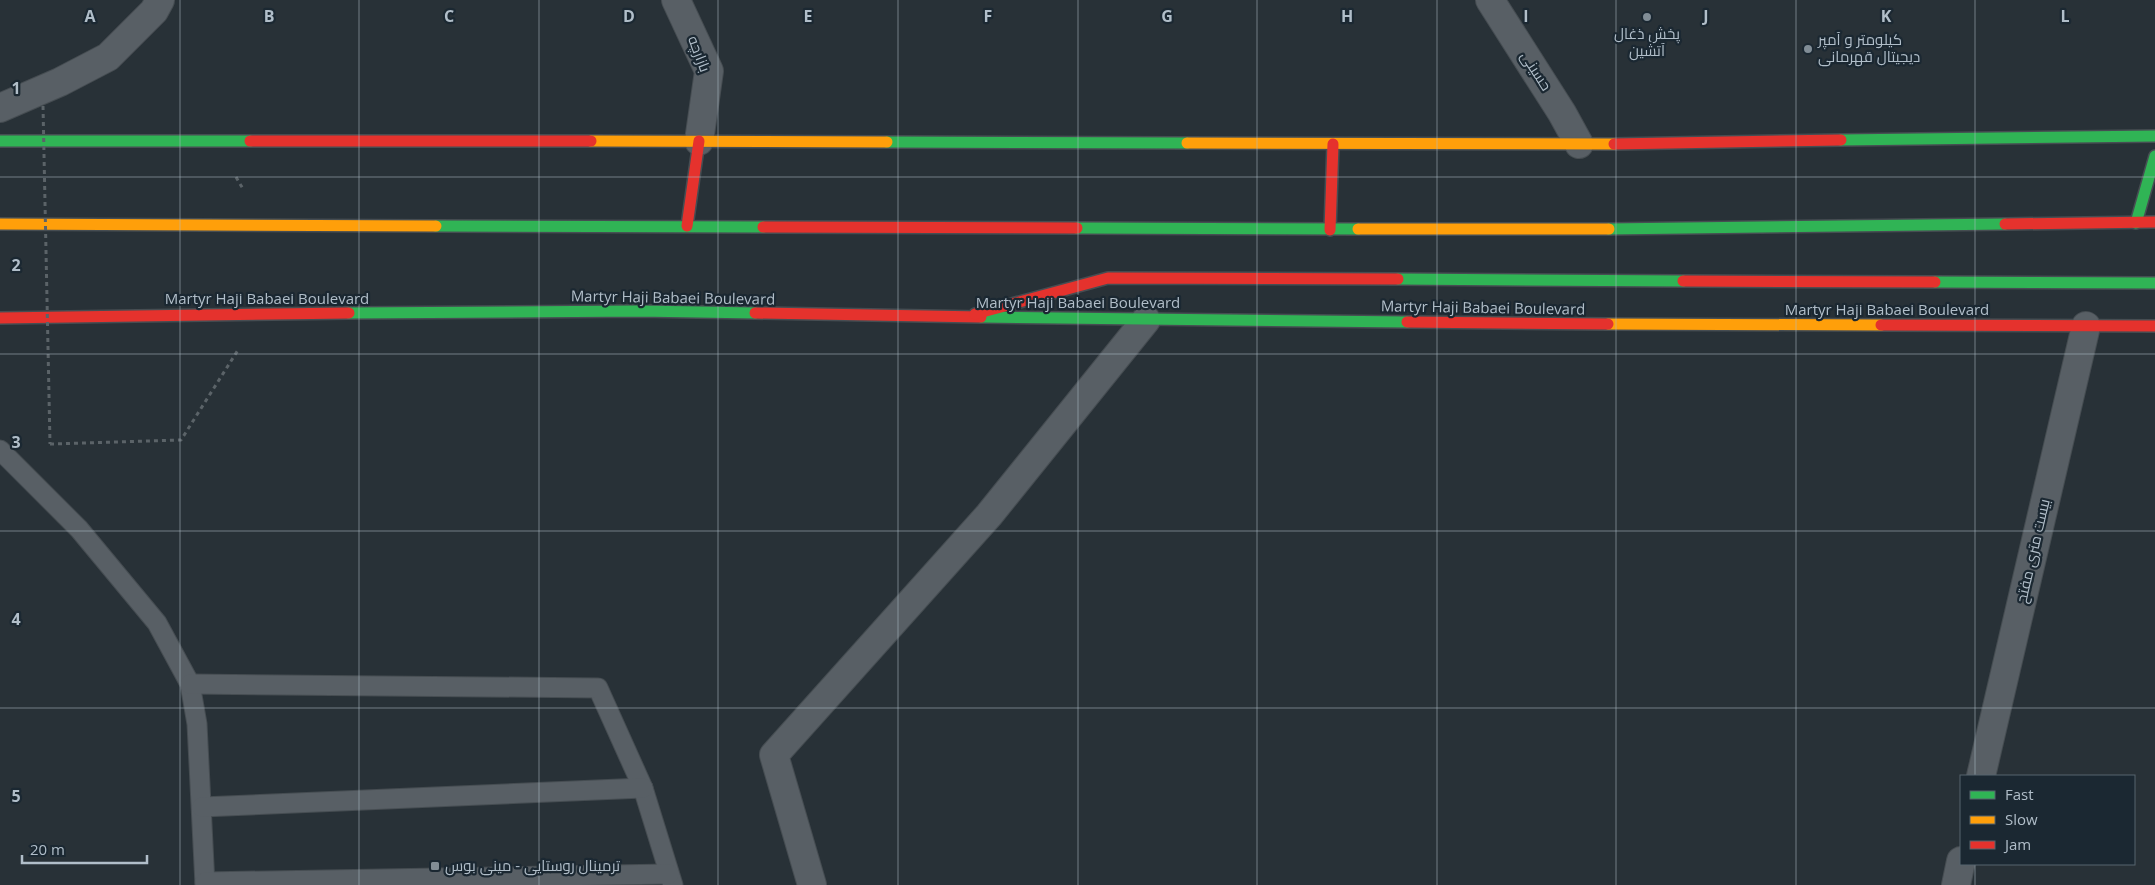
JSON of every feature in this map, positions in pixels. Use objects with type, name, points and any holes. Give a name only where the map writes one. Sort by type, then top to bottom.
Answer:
[{"type":"main road","points":[[0,142],[699,141],[1579,144],[2155,136]]},
{"type":"main road","points":[[687,226],[699,141]]},
{"type":"main road","points":[[1330,230],[1333,144]]},
{"type":"main road","points":[[2136,223],[2155,156]]},
{"type":"main road","points":[[0,224],[1567,230],[2155,222]]},
{"type":"main road","points":[[961,317],[1108,278],[2155,283]]},
{"type":"main road","name":"Martyr Haji Babaei Boulevard","points":[[0,318],[640,311],[1146,320],[2155,326]]},
{"type":"street","points":[[0,108],[60,82],[108,57],[154,11],[160,0]]},
{"type":"street","name":"بازارچه","points":[[676,0],[709,71],[699,141]]},
{"type":"street","name":"حسینی","points":[[1490,0],[1562,113],[1579,144]]},
{"type":"street","points":[[812,885],[774,755],[990,515],[1146,320]]},
{"type":"street","name":"بیست متری مفتح","points":[[1981,775],[2086,326]]},
{"type":"street","points":[[1956,885],[1960,865]]},
{"type":"lane","points":[[0,450],[79,529],[157,623],[190,684],[197,724],[205,884],[671,880],[643,788],[598,688],[190,684]]},
{"type":"lane","points":[[202,807],[643,788]]},
{"type":"path","points":[[43,106],[50,444],[181,440],[262,314]]},
{"type":"traffic: fast","points":[[1841,140],[2155,136]]},
{"type":"traffic: fast","points":[[0,141],[250,141]]},
{"type":"traffic: fast","points":[[887,142],[1187,143]]},
{"type":"traffic: fast","points":[[2136,223],[2155,156]]},
{"type":"traffic: fast","points":[[1609,229],[2005,224]]},
{"type":"traffic: fast","points":[[436,226],[763,227]]},
{"type":"traffic: fast","points":[[1077,228],[1358,229]]},
{"type":"traffic: fast","points":[[1398,279],[1683,281]]},
{"type":"traffic: fast","points":[[1935,282],[2155,283]]},
{"type":"traffic: fast","points":[[349,313],[640,311],[755,313]]},
{"type":"traffic: fast","points":[[981,317],[1407,322]]},
{"type":"traffic: slow","points":[[591,141],[887,142]]},
{"type":"traffic: slow","points":[[1187,143],[1614,144]]},
{"type":"traffic: slow","points":[[0,224],[436,226]]},
{"type":"traffic: slow","points":[[1358,229],[1609,229]]},
{"type":"traffic: slow","points":[[1608,324],[1881,325]]},
{"type":"traffic: jam","points":[[1614,144],[1841,140]]},
{"type":"traffic: jam","points":[[250,141],[591,141]]},
{"type":"traffic: jam","points":[[687,226],[699,141]]},
{"type":"traffic: jam","points":[[1330,230],[1333,144]]},
{"type":"traffic: jam","points":[[2005,224],[2155,222]]},
{"type":"traffic: jam","points":[[763,227],[1077,228]]},
{"type":"traffic: jam","points":[[975,314],[1108,278],[1398,279]]},
{"type":"traffic: jam","points":[[1683,281],[1935,282]]},
{"type":"traffic: jam","points":[[0,318],[349,313]]},
{"type":"traffic: jam","points":[[755,313],[981,317]]},
{"type":"traffic: jam","points":[[1407,322],[1608,324]]},
{"type":"traffic: jam","points":[[1881,325],[2155,326]]},
{"type":"place","name":"پخش ذغال آتشین","points":[[1647,17]]},
{"type":"place","name":"کیلومتر و آمپر دیجیتال قهرمانی","points":[[1808,49]]},
{"type":"place","name":"ترمینال روستایی - مینی بوس","points":[[435,866]]}]
